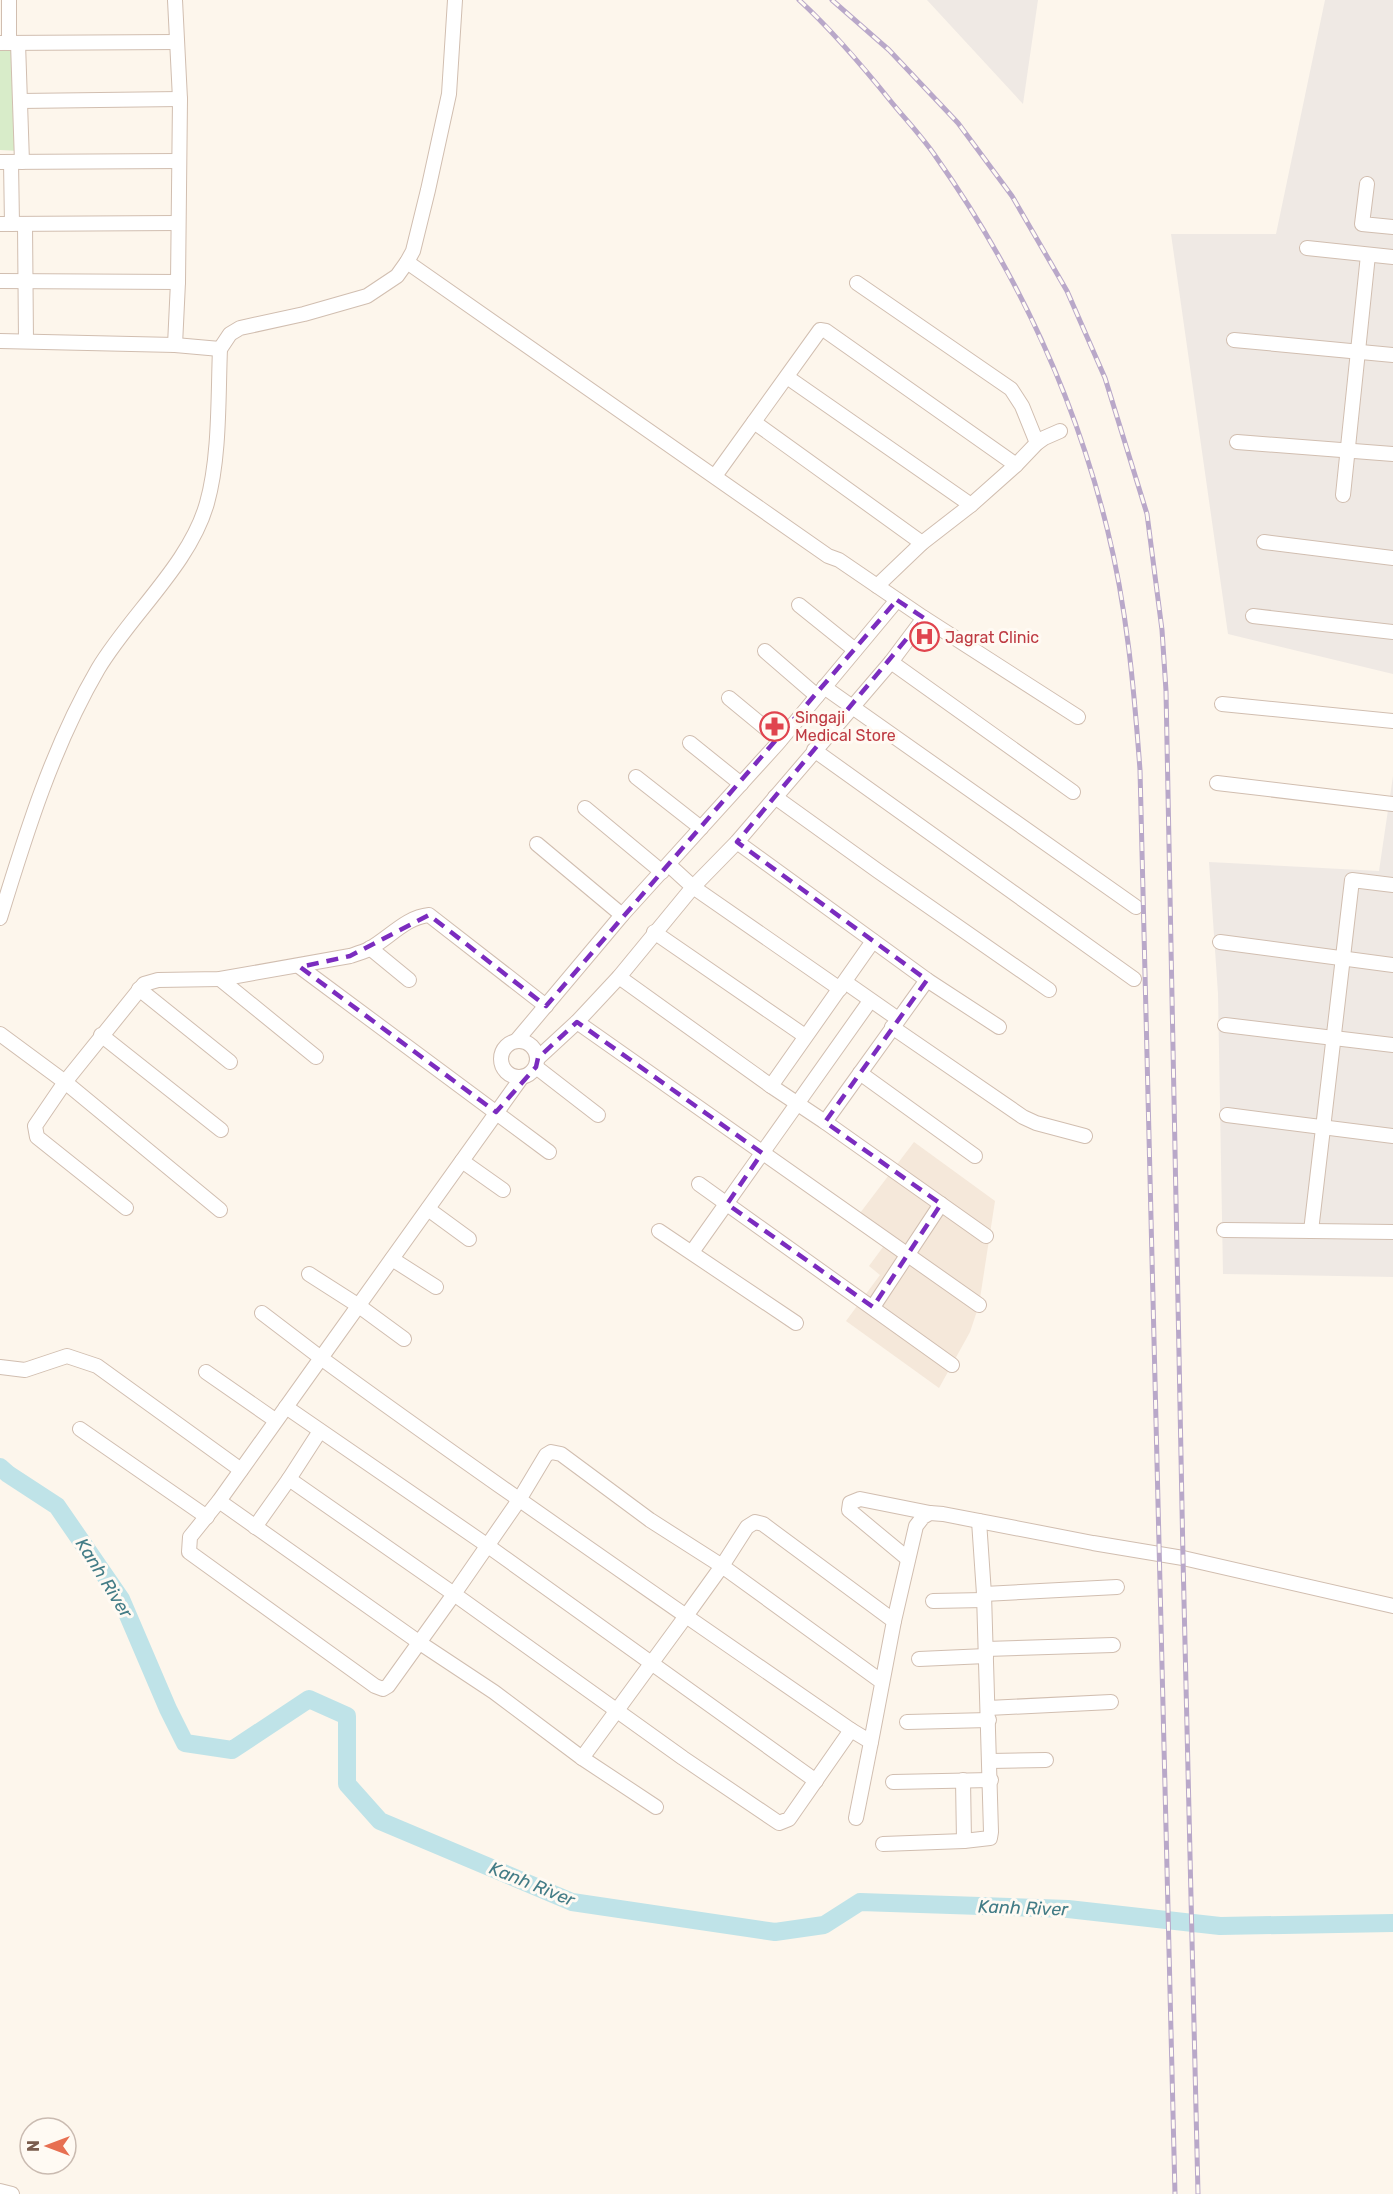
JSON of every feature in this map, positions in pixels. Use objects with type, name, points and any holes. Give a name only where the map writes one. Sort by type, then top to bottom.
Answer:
[{"type":"street","points":[[9,0],[9,44],[20,102],[11,162],[12,224],[25,281],[26,341]]},
{"type":"street","points":[[175,0],[180,99],[175,345]]},
{"type":"street","points":[[0,918],[26,834],[72,719],[99,669],[128,625],[186,551],[198,528],[207,502],[214,468],[220,349],[230,334],[240,328],[304,314],[367,296],[397,276],[409,259],[428,190],[449,94],[455,0]]},
{"type":"street","points":[[9,44],[177,42]]},
{"type":"street","points":[[20,102],[180,99]]},
{"type":"street","points":[[11,162],[179,161]]},
{"type":"street","points":[[1367,184],[1362,224],[1393,227]]},
{"type":"street","points":[[12,224],[178,223]]},
{"type":"street","points":[[1307,248],[1393,257]]},
{"type":"street","points":[[1343,495],[1368,255]]},
{"type":"street","points":[[409,259],[717,473],[828,556],[839,560],[924,618],[1078,717]]},
{"type":"street","points":[[0,281],[178,282]]},
{"type":"street","points":[[857,283],[1011,389],[1022,406],[1037,443]]},
{"type":"street","points":[[717,473],[820,330],[826,331],[1016,465]]},
{"type":"street","points":[[1234,340],[1393,355]]},
{"type":"street","points":[[0,341],[175,345],[220,349]]},
{"type":"street","points":[[787,377],[971,505]]},
{"type":"street","points":[[754,423],[922,543]]},
{"type":"street","points":[[877,586],[922,543],[971,505],[1016,465],[1037,443],[1060,431]]},
{"type":"street","points":[[1237,442],[1393,454]]},
{"type":"street","points":[[1264,542],[1393,558]]},
{"type":"street","points":[[897,600],[780,740],[622,915],[518,1040],[506,1046],[501,1058],[505,1070],[510,1075],[522,1077],[531,1074],[537,1063],[619,977],[654,932],[693,887],[737,842],[891,662],[924,618]]},
{"type":"street","points":[[799,605],[855,650]]},
{"type":"street","points":[[1253,616],[1393,632]]},
{"type":"street","points":[[765,651],[820,692],[852,707],[1136,907]]},
{"type":"street","points":[[891,662],[1073,792]]},
{"type":"street","points":[[729,698],[780,740]]},
{"type":"street","points":[[1222,704],[1393,721]]},
{"type":"street","points":[[690,743],[741,784]]},
{"type":"street","points":[[814,750],[1134,979]]},
{"type":"street","points":[[636,777],[701,828]]},
{"type":"street","points":[[1217,783],[1393,804]]},
{"type":"street","points":[[775,797],[1049,990]]},
{"type":"street","points":[[585,808],[693,887],[870,1001],[895,1023],[1023,1117],[1036,1123],[1084,1136]]},
{"type":"street","points":[[737,842],[927,980],[999,1027]]},
{"type":"street","points":[[537,844],[622,915]]},
{"type":"street","points":[[1311,1232],[1352,880],[1393,885]]},
{"type":"street","points":[[126,1208],[37,1137],[35,1126],[65,1082],[139,989],[149,981],[220,980],[350,956],[370,948],[411,921],[429,915],[546,1006]]},
{"type":"street","points":[[654,932],[805,1036]]},
{"type":"street","points":[[771,1086],[873,941]]},
{"type":"street","points":[[1220,942],[1393,965]]},
{"type":"street","points":[[370,948],[409,980]]},
{"type":"street","points":[[300,967],[549,1152]]},
{"type":"street","points":[[619,977],[986,1236]]},
{"type":"street","points":[[220,980],[316,1057]]},
{"type":"street","points":[[825,1122],[927,980]]},
{"type":"street","points":[[139,989],[230,1062]]},
{"type":"street","points":[[692,1252],[870,1001]]},
{"type":"street","points":[[578,1022],[979,1305]]},
{"type":"street","points":[[1225,1024],[1393,1045]]},
{"type":"street","points":[[0,1034],[65,1082],[220,1210]]},
{"type":"street","points":[[102,1035],[221,1130]]},
{"type":"street","points":[[518,1040],[532,1045],[537,1063],[598,1115]]},
{"type":"street","points":[[860,1073],[975,1156]]},
{"type":"street","points":[[522,1077],[219,1501],[190,1538],[189,1552],[379,1688],[388,1686],[488,1546],[546,1455],[551,1452],[561,1454],[650,1520],[723,1566],[882,1682]]},
{"type":"street","points":[[1227,1115],[1393,1136]]},
{"type":"street","points":[[462,1161],[503,1191]]},
{"type":"street","points":[[699,1185],[952,1365]]},
{"type":"street","points":[[873,1307],[941,1204]]},
{"type":"street","points":[[428,1209],[469,1239]]},
{"type":"street","points":[[1224,1230],[1393,1232]]},
{"type":"street","points":[[659,1231],[796,1323]]},
{"type":"street","points":[[392,1259],[436,1287]]},
{"type":"street","points":[[309,1274],[359,1306],[404,1339]]},
{"type":"street","points":[[262,1313],[519,1500],[871,1742]]},
{"type":"street","points":[[0,1367],[25,1370],[67,1356],[97,1366],[241,1470]]},
{"type":"street","points":[[206,1372],[275,1420]]},
{"type":"street","points":[[286,1407],[488,1546],[816,1781]]},
{"type":"street","points":[[80,1429],[207,1517]]},
{"type":"street","points":[[255,1527],[320,1431]]},
{"type":"street","points":[[289,1479],[553,1666],[618,1709],[683,1758],[779,1823],[789,1819],[851,1730]]},
{"type":"street","points":[[908,1559],[849,1510],[850,1503],[860,1499],[1093,1544],[1183,1558],[1393,1606]]},
{"type":"street","points":[[219,1501],[420,1643],[494,1692],[582,1758],[656,1807]]},
{"type":"street","points":[[856,1818],[894,1621],[916,1526],[923,1517],[930,1513]]},
{"type":"street","points":[[883,1844],[964,1841],[990,1838],[992,1832],[984,1597],[979,1521]]},
{"type":"street","points":[[582,1758],[723,1566],[747,1527],[755,1522],[763,1524],[894,1621]]},
{"type":"street","points":[[933,1601],[1117,1587]]},
{"type":"street","points":[[919,1659],[986,1652],[1113,1645]]},
{"type":"street","points":[[907,1722],[1111,1702]]},
{"type":"street","points":[[990,1761],[1046,1760]]},
{"type":"street","points":[[963,1780],[964,1841]]},
{"type":"street","points":[[893,1782],[991,1780]]},
{"type":"street","points":[[0,2191],[12,2194]]},
{"type":"highlighted area","points":[[897,600],[924,618],[737,842],[927,980],[825,1122],[941,1204],[873,1307],[727,1204],[762,1153],[577,1022],[538,1058],[536,1067],[496,1112],[300,967],[350,956],[429,915],[546,1006]]},
{"type":"shaded area","points":[[927,0],[1038,0],[1023,104]]},
{"type":"shaded area","points":[[1325,0],[1393,0],[1393,674],[1228,634],[1171,234],[1276,234]]},
{"type":"shaded area","points":[[1393,776],[1393,1277],[1223,1274],[1218,994],[1209,862],[1379,871]]},
{"type":"shaded area","points":[[914,1142],[995,1201],[979,1305],[970,1332],[939,1388],[846,1321],[880,1275],[869,1266],[886,1243],[854,1221]]},
{"type":"green space","points":[[0,48],[15,49],[20,151],[0,150]]},
{"type":"waterway","name":"Kanh River","points":[[0,1467],[57,1506],[121,1599],[185,1743],[232,1750],[309,1699],[347,1716],[347,1784],[380,1821],[572,1902],[775,1932],[824,1925],[860,1902],[1068,1909],[1220,1926],[1393,1923]]},
{"type":"railway","points":[[799,0],[848,50],[931,150],[965,200],[1016,289],[1039,335],[1077,430],[1107,528],[1120,588],[1132,679],[1140,770],[1175,2194]]},
{"type":"railway","points":[[832,0],[889,50],[958,123],[1012,196],[1067,291],[1105,378],[1147,514],[1162,630],[1166,691],[1198,2194]]},
{"type":"place","name":"Jagrat Clinic","points":[[924,637]]},
{"type":"place","name":"Singaji Medical Store","points":[[774,726]]}]
